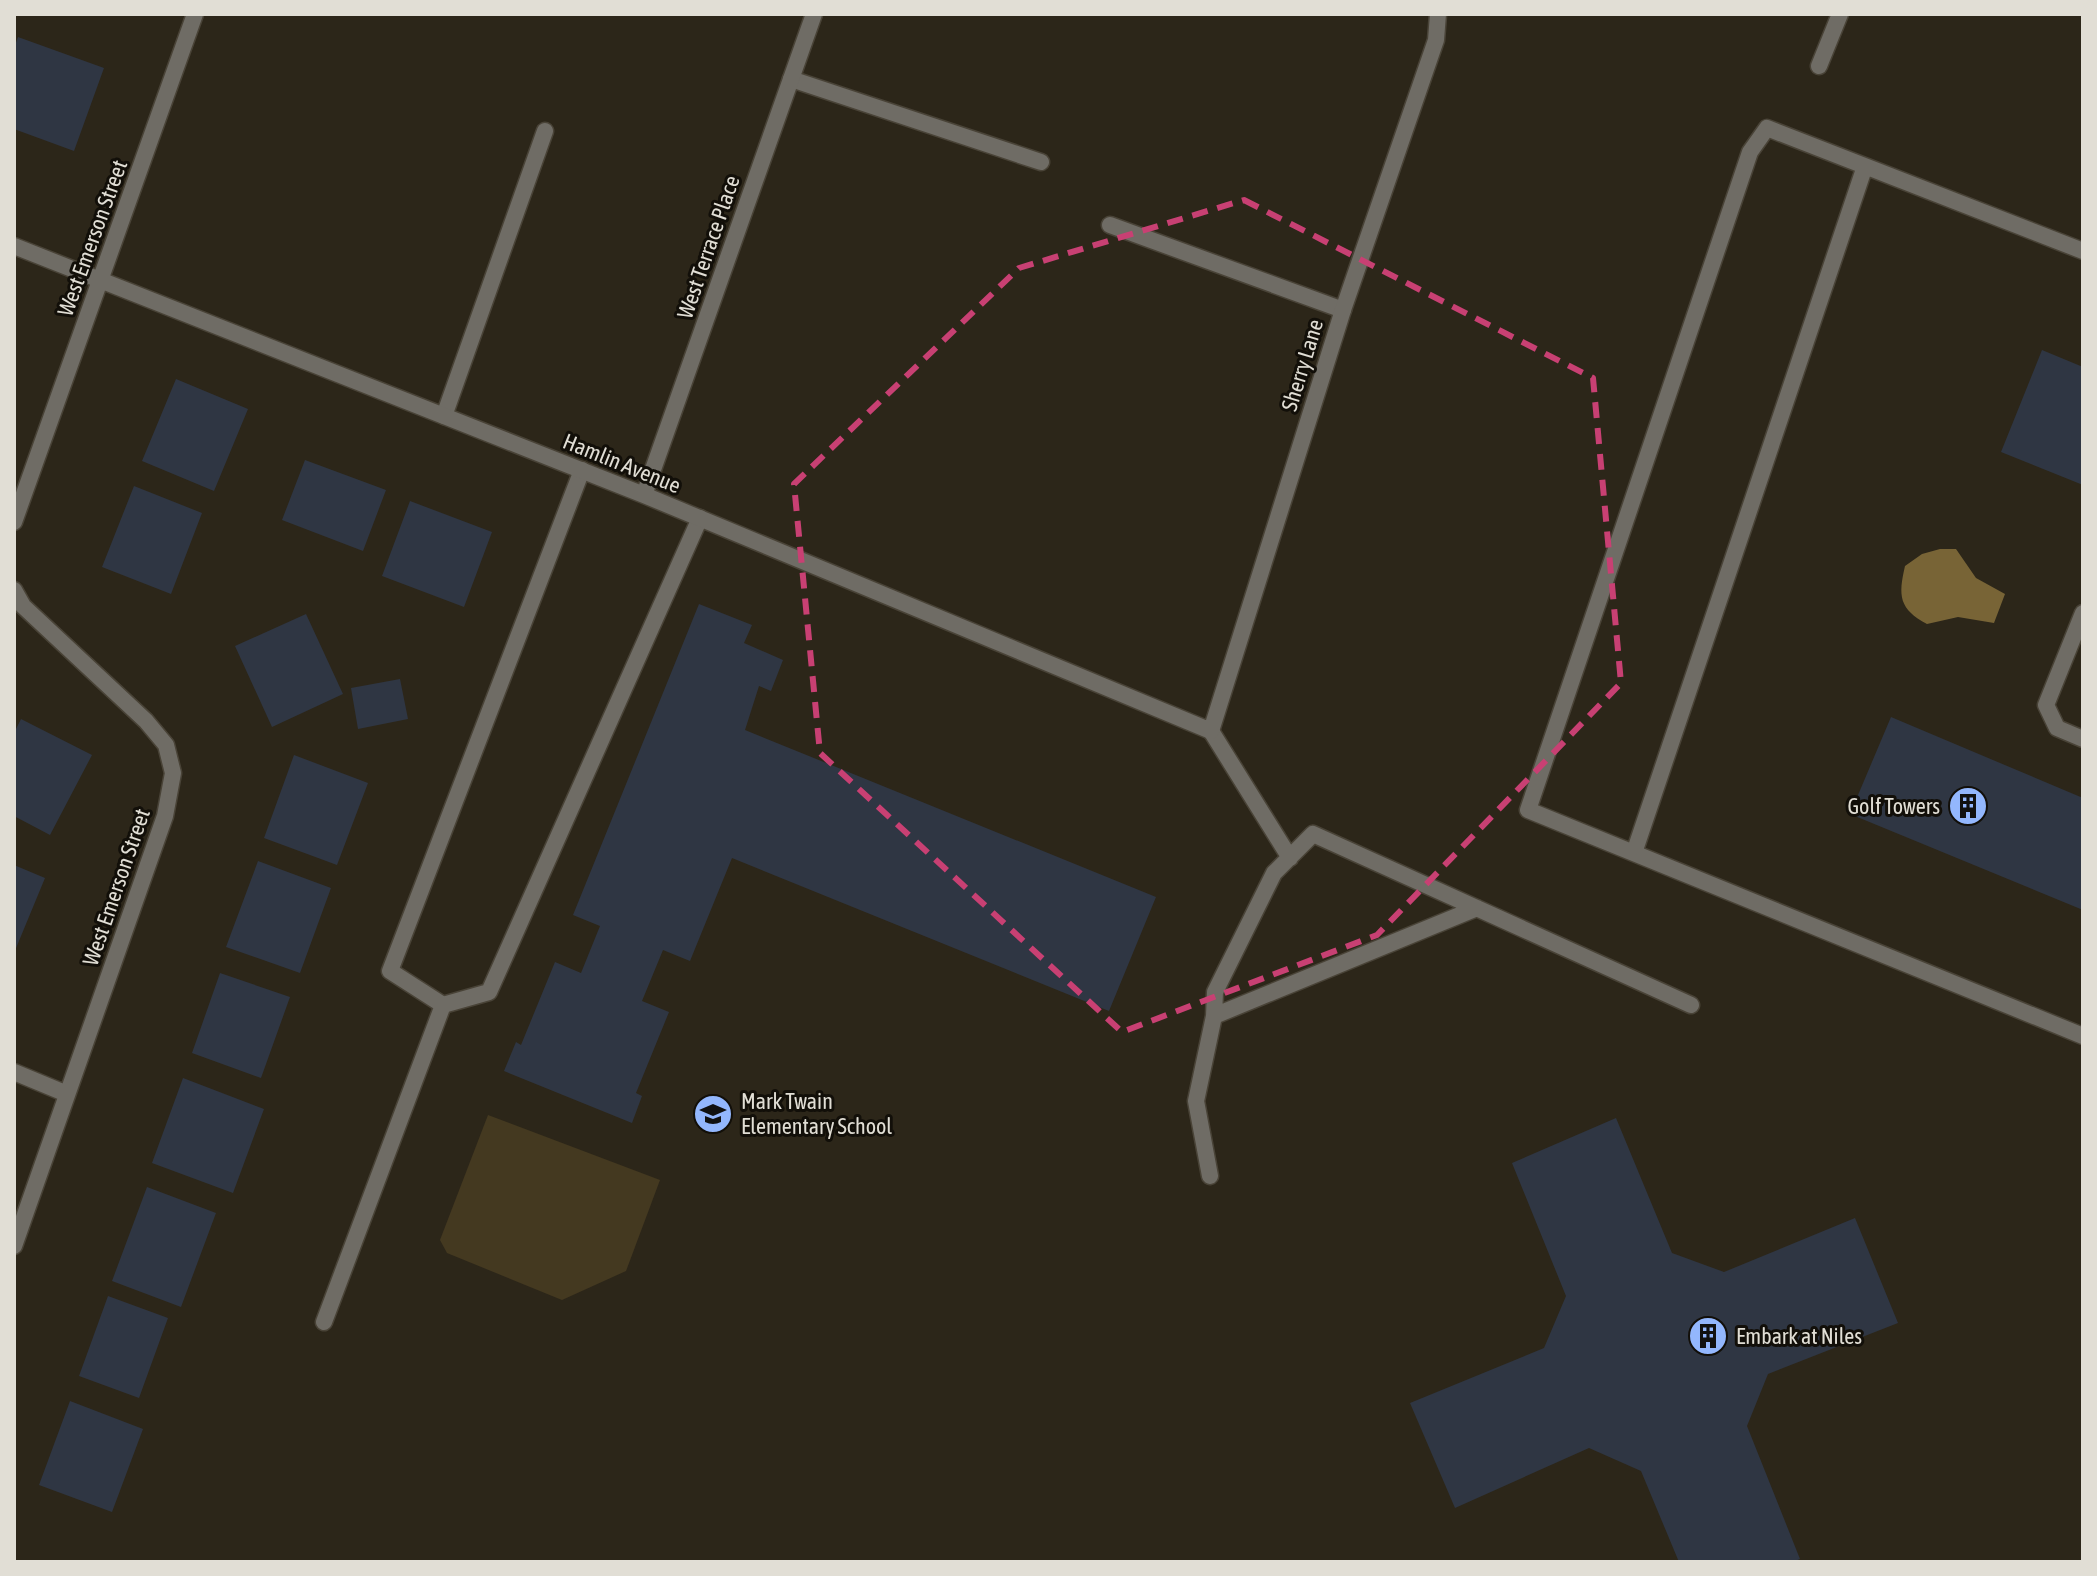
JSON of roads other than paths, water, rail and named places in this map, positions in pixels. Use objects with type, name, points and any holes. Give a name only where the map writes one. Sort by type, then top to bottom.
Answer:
[{"type":"street","name":"West Emerson Street","points":[[14,522],[195,14]]},
{"type":"street","name":"West Terrace Place","points":[[644,495],[814,14]]},
{"type":"street","name":"Sherry Lane","points":[[1211,731],[1343,310],[1436,40],[1438,14]]},
{"type":"street","points":[[1819,66],[1840,14]]},
{"type":"street","points":[[791,79],[1041,162]]},
{"type":"street","points":[[2083,251],[1767,128],[1750,152],[1528,810],[2083,1036]]},
{"type":"street","points":[[444,416],[545,131]]},
{"type":"street","points":[[1634,853],[1865,166]]},
{"type":"street","points":[[1110,225],[1343,310]]},
{"type":"street","name":"Hamlin Avenue","points":[[14,246],[644,495],[1211,731]]},
{"type":"street","points":[[582,470],[390,971],[443,1005],[489,992],[700,518]]},
{"type":"street","name":"West Emerson Street","points":[[14,590],[23,606],[146,721],[166,745],[173,773],[165,816],[14,1246]]},
{"type":"street","points":[[2083,613],[2046,705],[2057,728],[2083,739]]},
{"type":"street","points":[[1211,731],[1290,858]]},
{"type":"street","points":[[1210,1176],[1196,1101],[1214,1016],[1215,992],[1274,873],[1313,834],[1691,1005]]},
{"type":"street","points":[[1214,1016],[1477,908]]},
{"type":"street","points":[[324,1322],[443,1005]]},
{"type":"street","points":[[14,1072],[67,1094]]},
{"type":"place","name":"Golf Towers","points":[[1968,806]]},
{"type":"place","name":"Mark Twain Elementary School","points":[[713,1114]]},
{"type":"place","name":"Embark at Niles","points":[[1708,1336]]}]
